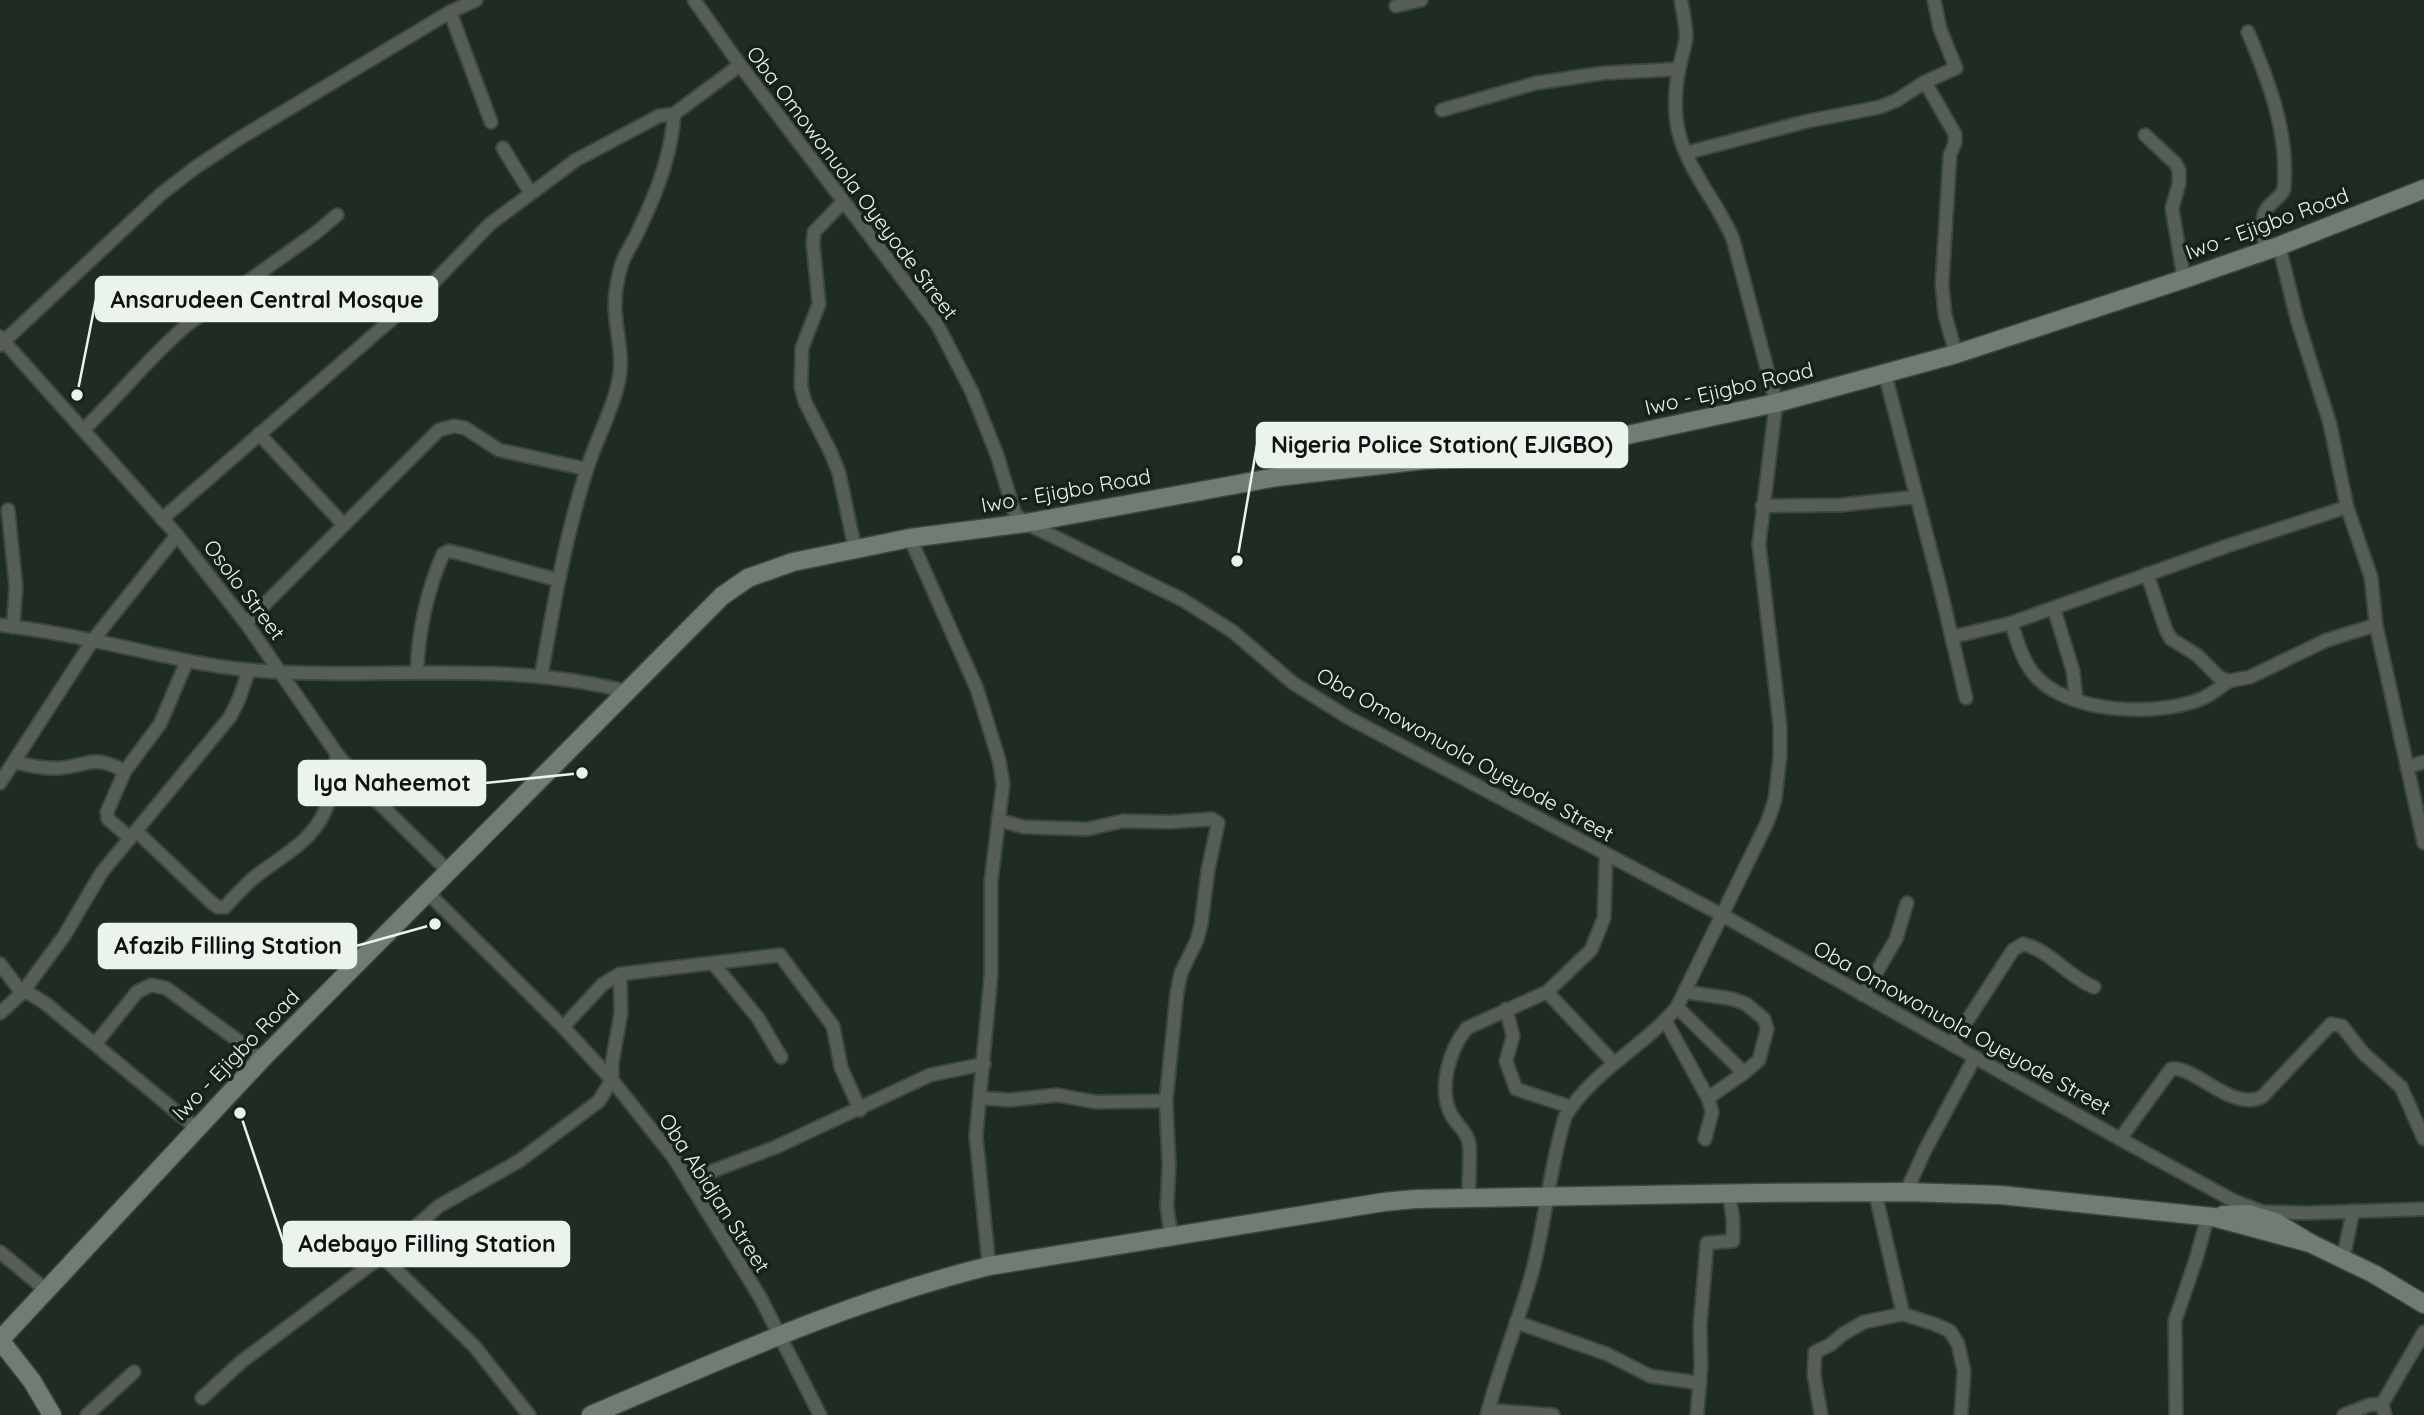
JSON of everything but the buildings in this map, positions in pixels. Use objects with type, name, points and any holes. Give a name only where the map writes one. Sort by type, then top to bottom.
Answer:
[{"type":"main road","name":"Iwo - Ejigbo Road","points":[[0,1340],[261,1060],[732,588],[765,571],[793,562],[910,538],[1026,523],[1277,477],[1456,458],[1645,432],[1776,403],[1956,354],[2184,279],[2273,248],[2424,189]]},
{"type":"main road","points":[[591,1415],[781,1335],[943,1277],[989,1266],[1384,1202],[1875,1192],[2001,1195],[2210,1217],[2310,1243]]},
{"type":"main road","points":[[2210,1217],[2261,1214],[2424,1304]]},
{"type":"main road","points":[[0,1340],[32,1381],[52,1415]]},
{"type":"street","points":[[1,341],[161,194],[196,167],[450,12],[477,0]]},
{"type":"street","name":"Oba Omowonuola Oyeyode Street","points":[[694,0],[740,65],[937,324],[972,392],[997,455],[1015,514],[1026,523],[1183,600],[1232,631],[1293,683],[1349,718],[1722,915],[2120,1139],[2261,1214]]},
{"type":"street","points":[[1396,6],[1421,0]]},
{"type":"street","points":[[1553,1415],[1488,1413],[1539,1244],[1561,1128],[1571,1107],[1614,1063],[1666,1022],[1677,1007],[1767,824],[1778,782],[1780,726],[1759,558],[1762,506],[1776,403],[1733,239],[1721,213],[1693,170],[1679,134],[1676,116],[1679,69],[1686,40],[1681,0]]},
{"type":"street","points":[[1686,153],[1808,121],[1880,107],[1956,68],[1940,29],[1934,0]]},
{"type":"street","points":[[450,12],[491,122]]},
{"type":"street","points":[[2248,32],[2265,74],[2283,137],[2284,189],[2282,195],[2266,207],[2263,214],[2330,424],[2347,507],[2371,577],[2376,625],[2424,843]]},
{"type":"street","points":[[162,519],[430,286],[484,229],[530,192],[576,160],[610,141],[659,116],[674,114],[740,65]]},
{"type":"street","points":[[1442,110],[1536,83],[1604,73],[1679,69]]},
{"type":"street","points":[[1925,82],[1955,134],[1950,155],[1942,284],[1945,315],[1956,354]]},
{"type":"street","points":[[541,677],[558,580],[586,470],[620,376],[615,306],[623,261],[651,204],[666,158],[674,114]]},
{"type":"street","points":[[2145,135],[2175,163],[2180,177],[2172,208],[2184,279]]},
{"type":"street","points":[[503,148],[530,192]]},
{"type":"street","points":[[843,202],[814,232],[819,304],[802,348],[801,387],[805,402],[839,473],[855,549]]},
{"type":"street","points":[[83,430],[188,324],[337,215]]},
{"type":"street","name":"Osolo Street","points":[[1,341],[177,535],[246,623],[337,754],[368,791],[449,872]]},
{"type":"street","points":[[1885,374],[1966,698]]},
{"type":"street","points":[[246,623],[439,430],[454,426],[465,428],[499,450],[586,470]]},
{"type":"street","points":[[259,434],[344,525]]},
{"type":"street","points":[[1762,506],[1840,506],[1916,497]]},
{"type":"street","points":[[1952,637],[2011,624],[2147,574],[2347,507]]},
{"type":"street","points":[[8,510],[16,587],[7,626],[93,640],[187,661],[249,670],[541,677],[590,682],[628,692]]},
{"type":"street","points":[[0,783],[93,640],[177,535]]},
{"type":"street","points":[[910,538],[977,689],[999,760],[1003,784],[991,881],[991,975],[976,1136],[989,1266]]},
{"type":"street","points":[[417,672],[417,655],[425,609],[443,554],[449,551],[558,580]]},
{"type":"street","points":[[2147,574],[2171,639],[2197,655],[2220,678],[2229,681]]},
{"type":"street","points":[[2054,609],[2073,671],[2076,699]]},
{"type":"street","points":[[2011,624],[2034,676],[2060,694],[2104,708],[2163,708],[2202,699],[2229,681],[2250,677],[2327,640],[2376,625]]},
{"type":"street","points":[[187,661],[176,692],[160,724],[125,771],[107,812],[108,819],[133,835],[218,907],[225,907],[239,890],[284,858],[311,832],[324,814],[331,794],[337,754]]},
{"type":"street","points":[[0,1013],[22,993],[64,936],[102,872],[230,717],[249,670]]},
{"type":"street","points":[[15,762],[47,769],[64,768],[95,760],[108,762],[125,771]]},
{"type":"street","points":[[2407,767],[2424,762]]},
{"type":"street","points":[[998,820],[1024,827],[1087,830],[1123,821],[1213,819],[1218,823],[1208,870],[1201,925],[1181,973],[1177,992],[1166,1101],[1169,1164],[1167,1206],[1171,1236]]},
{"type":"street","points":[[1469,1199],[1469,1143],[1458,1122],[1453,1119],[1445,1100],[1448,1068],[1460,1037],[1467,1028],[1547,992],[1591,950],[1603,925],[1606,854]]},
{"type":"street","name":"Oba Abidjan Street","points":[[428,893],[564,1027],[612,1080],[674,1158],[781,1335],[820,1415]]},
{"type":"street","points":[[1863,995],[1896,939],[1907,904]]},
{"type":"street","points":[[1952,1044],[2013,950],[2023,944],[2034,947],[2076,979],[2094,987]]},
{"type":"street","points":[[564,1027],[603,984],[620,974],[776,954],[784,957],[833,1026],[841,1068],[860,1110]]},
{"type":"street","points":[[0,964],[22,993]]},
{"type":"street","points":[[713,964],[758,1018],[781,1057]]},
{"type":"street","points":[[202,1398],[241,1362],[382,1256],[439,1206],[519,1161],[599,1101],[612,1080],[612,1063],[621,1013],[620,974]]},
{"type":"street","points":[[96,1043],[137,992],[151,985],[166,988],[261,1060]]},
{"type":"street","points":[[22,993],[27,992],[46,1003],[196,1128]]},
{"type":"street","points":[[1547,992],[1614,1063]]},
{"type":"street","points":[[1686,992],[1733,999],[1746,1004],[1764,1019],[1767,1030],[1759,1060],[1708,1098]]},
{"type":"street","points":[[1677,1007],[1744,1073]]},
{"type":"street","points":[[1506,1009],[1513,1036],[1506,1061],[1516,1089],[1571,1107]]},
{"type":"street","points":[[1666,1022],[1708,1098],[1712,1112],[1705,1139]]},
{"type":"street","points":[[2120,1139],[2171,1069],[2180,1069],[2211,1086],[2254,1101],[2262,1097],[2332,1024],[2337,1024],[2342,1026],[2362,1052],[2390,1074],[2401,1087],[2424,1139]]},
{"type":"street","points":[[1906,1192],[1925,1150],[1975,1057]]},
{"type":"street","points":[[692,1187],[710,1172],[776,1147],[860,1110],[930,1075],[984,1064]]},
{"type":"street","points":[[981,1097],[1010,1100],[1057,1095],[1096,1102],[1166,1101]]},
{"type":"street","points":[[1875,1192],[1903,1314]]},
{"type":"street","points":[[1697,1415],[1700,1326],[1707,1243],[1733,1241],[1734,1219],[1729,1194]]},
{"type":"street","points":[[2261,1214],[2424,1209]]},
{"type":"street","points":[[2343,1259],[2353,1211]]},
{"type":"street","points":[[2176,1415],[2173,1332],[2210,1217]]},
{"type":"street","points":[[0,1252],[46,1290]]},
{"type":"street","points":[[382,1256],[475,1347],[529,1415]]},
{"type":"street","points":[[1821,1415],[1814,1376],[1815,1352],[1864,1322],[1903,1314],[1950,1331],[1955,1337],[1964,1371],[1961,1415]]},
{"type":"street","points":[[1516,1322],[1607,1354],[1650,1376],[1700,1383]]},
{"type":"street","points":[[2344,1415],[2369,1405],[2383,1410],[2424,1332]]},
{"type":"street","points":[[87,1415],[134,1372]]},
{"type":"place","name":"Ansarudeen Central Mosque","points":[[77,395]]},
{"type":"place","name":"Nigeria Police Station( EJIGBO)","points":[[1237,561]]},
{"type":"place","name":"Iya Naheemot","points":[[582,773]]},
{"type":"place","name":"Afazib Filling Station","points":[[435,924]]},
{"type":"place","name":"Adebayo Filling Station","points":[[240,1113]]}]
